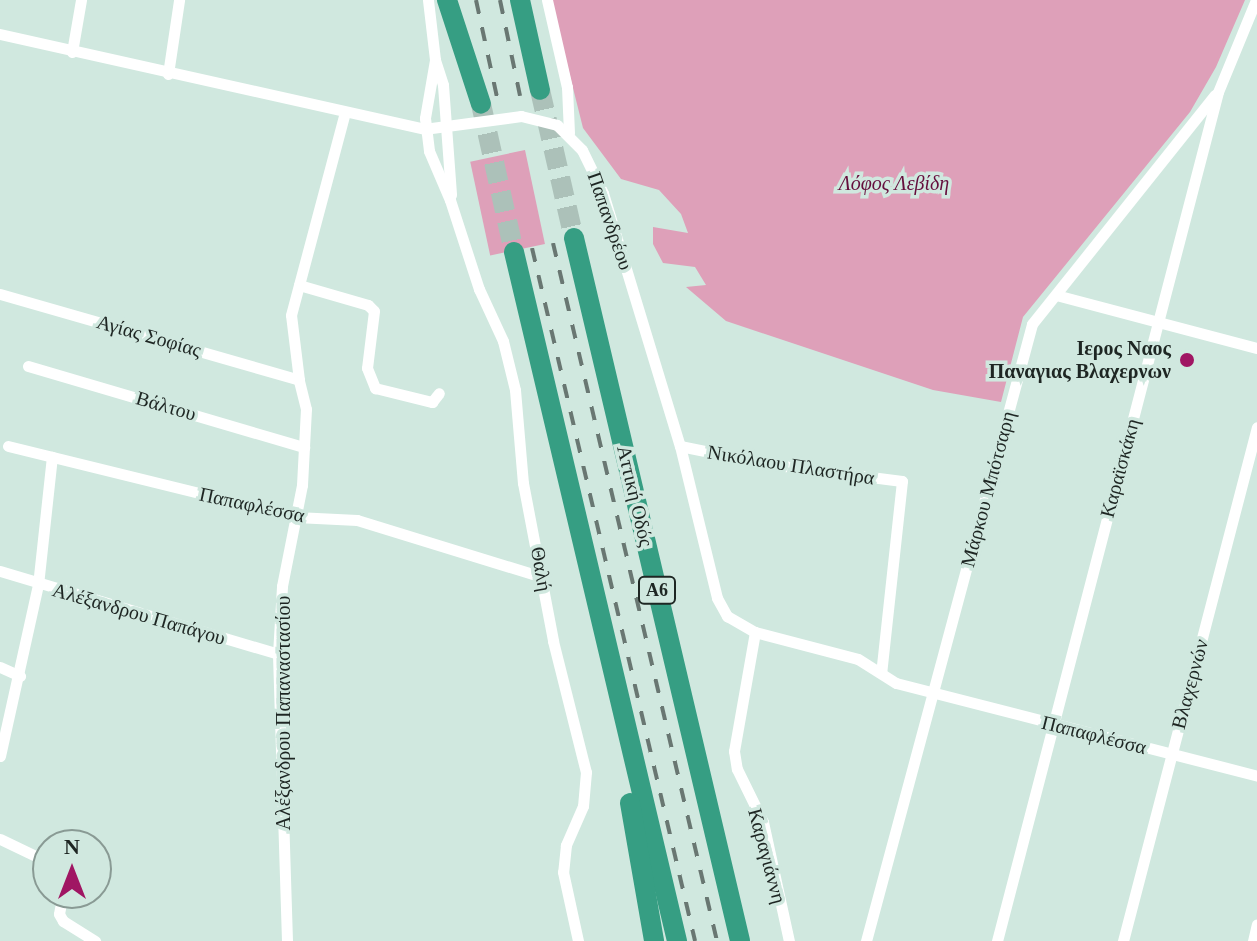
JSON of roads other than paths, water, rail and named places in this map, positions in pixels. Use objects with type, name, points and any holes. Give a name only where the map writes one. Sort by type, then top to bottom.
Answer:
[{"type":"highway","points":[[447,0],[481,104],[458,0]]},
{"type":"highway","points":[[520,0],[540,90]]},
{"type":"highway","name":"Αττική Οδός","points":[[574,238],[740,941]]},
{"type":"highway","points":[[514,252],[677,941]]},
{"type":"highway","points":[[588,568],[609,706],[633,818],[654,941]]},
{"type":"street","points":[[72,52],[81,0]]},
{"type":"street","points":[[168,74],[179,0]]},
{"type":"street","name":"Θαλή","points":[[428,0],[435,60],[443,85],[450,200]]},
{"type":"street","points":[[547,0],[567,87],[569,133]]},
{"type":"street","name":"Καραϊσκάκη","points":[[997,941],[1218,92],[1256,0]]},
{"type":"street","points":[[0,34],[424,129],[521,116],[545,119],[569,133]]},
{"type":"street","name":"Θαλή","points":[[435,60],[424,129],[435,171],[450,200],[479,289],[503,341],[518,416],[518,453],[553,641],[586,772],[583,806],[566,845],[563,872],[578,941]]},
{"type":"street","name":"Μάρκου Μπότσαρη","points":[[866,941],[1032,324],[1218,92]]},
{"type":"street","name":"Αλέξανδρου Παπαναστασίου","points":[[287,941],[278,654],[282,586],[296,517],[306,409],[291,315],[345,112]]},
{"type":"street","name":"Παπανδρέου","points":[[569,133],[595,172],[603,193],[680,446],[717,598],[727,616],[755,632],[858,659],[896,683],[932,694]]},
{"type":"street","points":[[299,285],[368,305],[374,311],[367,368],[375,388],[432,402],[439,393]]},
{"type":"street","name":"Αγίας Σοφίας","points":[[0,294],[299,380]]},
{"type":"street","points":[[1056,295],[1257,348]]},
{"type":"street","name":"Βάλτου","points":[[28,366],[304,447]]},
{"type":"street","name":"Βλαχερνών","points":[[1123,941],[1257,427]]},
{"type":"street","name":"Παπαφλέσσα","points":[[8,446],[296,517],[357,520],[542,577]]},
{"type":"street","name":"Νικόλαου Πλαστήρα","points":[[680,446],[769,464],[902,481],[881,673]]},
{"type":"street","points":[[0,756],[38,585],[52,457]]},
{"type":"street","name":"Αλέξανδρου Παπάγου","points":[[0,571],[38,585],[278,654]]},
{"type":"street","name":"Καραγιάννη","points":[[755,632],[734,751],[737,769],[763,822],[789,941]]},
{"type":"street","points":[[0,667],[20,676]]},
{"type":"street","name":"Παπαφλέσσα","points":[[932,694],[1257,776]]},
{"type":"street","points":[[0,839],[32,854]]},
{"type":"street","points":[[60,909],[63,921],[95,941]]},
{"type":"street","points":[[1253,941],[1257,924]]},
{"type":"tunnel","points":[[540,90],[574,238]]},
{"type":"tunnel","points":[[481,104],[514,252]]},
{"type":"railway","points":[[476,0],[498,102]]},
{"type":"railway","points":[[500,0],[520,96]]},
{"type":"railway","points":[[553,243],[717,941]]},
{"type":"railway","points":[[532,248],[695,941]]},
{"type":"place","name":"Ιερος Ναος Παναγιας Βλαχερνων","points":[[1187,360]]},
{"type":"park label","name":"Λόφος Λεβίδη","points":[[894,183]]}]
